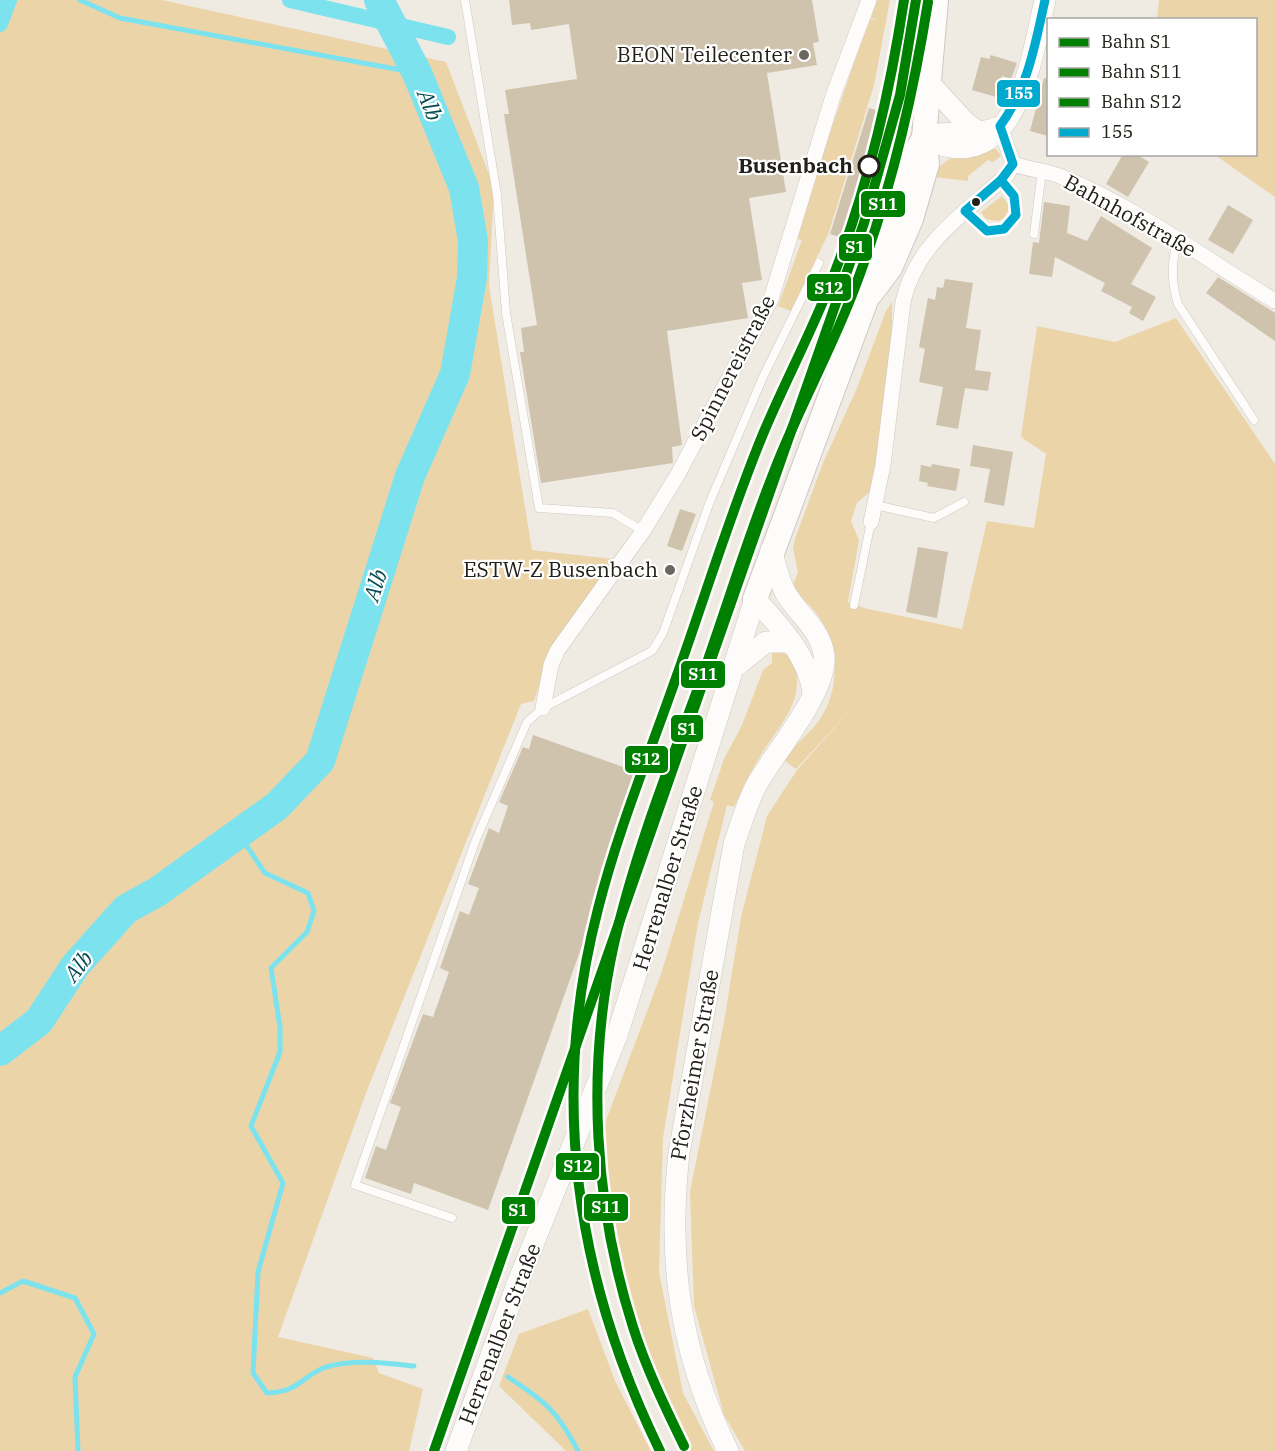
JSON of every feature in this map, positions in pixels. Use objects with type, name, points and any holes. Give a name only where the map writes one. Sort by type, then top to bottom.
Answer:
[{"type":"main road","name":"Herrenalber Straße","points":[[456,1451],[516,1287],[617,1035],[651,934],[771,550],[866,300],[890,268],[911,219],[927,164],[924,138],[931,85],[936,0]]},
{"type":"main road","points":[[924,138],[938,133],[991,130],[1014,111],[1023,92],[1045,0]]},
{"type":"main road","points":[[931,85],[966,123],[991,130]]},
{"type":"main road","points":[[755,599],[790,601],[771,550]]},
{"type":"main road","points":[[755,599],[808,670],[813,692]]},
{"type":"main road","name":"Pforzheimer Straße","points":[[728,1451],[710,1415],[697,1376],[678,1295],[674,1247],[674,1200],[679,1153],[734,844],[745,810],[758,783],[801,717],[824,670],[824,654],[816,632],[803,613],[790,601]]},
{"type":"main road","points":[[732,670],[765,642],[789,642]]},
{"type":"street","name":"Spinnereistraße","points":[[543,708],[551,665],[557,651],[643,531],[678,474],[771,299],[833,96],[869,0]]},
{"type":"street","points":[[871,522],[886,444],[906,288],[932,241],[1001,180],[1013,164],[991,130]]},
{"type":"street","name":"Bahnhofstraße","points":[[1013,164],[1042,170],[1089,189],[1178,239],[1275,301]]},
{"type":"lane","points":[[465,0],[497,195],[506,313],[539,508],[613,513],[643,531]]},
{"type":"lane","points":[[1034,234],[1042,170]]},
{"type":"lane","points":[[965,211],[987,231],[998,231],[1009,225],[1016,215],[1017,203],[1001,180]]},
{"type":"lane","points":[[1178,239],[1173,270],[1173,288],[1178,304],[1254,420]]},
{"type":"lane","points":[[452,1218],[355,1185],[475,842],[521,731],[543,708],[652,651],[663,633],[709,504],[763,377],[819,263]]},
{"type":"lane","points":[[875,506],[934,518],[964,502]]},
{"type":"lane","points":[[854,605],[871,522]]},
{"type":"shaded area","points":[[0,0],[162,0],[446,62],[494,187],[489,286],[532,550],[613,559],[550,652],[534,701],[521,704],[366,1093],[278,1337],[373,1358],[379,1373],[423,1389],[409,1451],[0,1451]]},
{"type":"shaded area","points":[[874,0],[890,0],[874,85],[829,232],[791,311],[778,306],[802,240],[794,238],[869,19],[877,20],[868,17]]},
{"type":"shaded area","points":[[1159,0],[1275,0],[1275,197],[1216,156],[1257,156],[1257,18],[1157,18]]},
{"type":"shaded area","points":[[991,148],[997,150],[1001,156],[993,162],[988,160],[968,176],[968,181],[934,177],[943,163],[950,159]]},
{"type":"shaded area","points":[[1002,196],[1010,206],[1005,217],[999,221],[986,219],[981,212]]},
{"type":"shaded area","points":[[892,302],[892,341],[873,489],[857,503],[851,521],[859,540],[848,602],[864,608],[962,629],[987,521],[1034,528],[1046,454],[1021,437],[1037,326],[1115,342],[1176,318],[1275,464],[1275,1451],[745,1451],[724,1415],[694,1306],[690,1192],[724,1022],[741,917],[767,816],[797,770],[854,706],[796,769],[782,759],[820,719],[827,707],[835,666],[830,638],[824,626],[814,610],[792,587],[798,572],[793,547],[823,463],[857,388],[886,311]]},
{"type":"shaded area","points":[[772,649],[780,651],[789,657],[795,667],[797,680],[792,704],[755,764],[734,807],[727,805],[698,923],[663,1138],[659,1272],[683,1393],[714,1451],[682,1451],[640,1363],[619,1291],[602,1205],[602,1131],[661,974],[714,802],[710,800],[724,759],[742,725],[763,670],[772,663]]},
{"type":"shaded area","points":[[588,1309],[615,1381],[651,1451],[566,1451],[499,1386],[519,1334]]},
{"type":"building","points":[[509,0],[812,0],[819,42],[813,43],[817,65],[767,73],[786,192],[749,198],[762,280],[742,283],[748,318],[667,331],[682,445],[672,447],[673,463],[541,483],[520,352],[524,352],[521,328],[537,325],[504,114],[509,114],[505,90],[577,79],[569,24],[531,30],[530,23],[512,25]]},
{"type":"building","points":[[991,55],[1017,63],[1011,79],[1002,76],[996,97],[972,90],[981,57],[989,59]]},
{"type":"building","points":[[1044,78],[1047,79],[1047,136],[1030,131]]},
{"type":"building","points":[[869,108],[909,120],[880,213],[866,245],[830,234]]},
{"type":"building","points":[[1122,156],[1139,156],[1149,162],[1128,197],[1106,184]]},
{"type":"building","points":[[1044,202],[1070,206],[1067,233],[1087,241],[1101,216],[1152,248],[1131,284],[1156,297],[1143,321],[1129,313],[1132,307],[1101,291],[1105,283],[1055,257],[1052,277],[1029,274],[1033,242],[1039,243]]},
{"type":"building","points":[[1228,205],[1253,220],[1233,254],[1208,240]]},
{"type":"building","points":[[1218,277],[1275,313],[1275,341],[1206,293]]},
{"type":"building","points":[[945,279],[973,283],[966,328],[981,330],[975,370],[991,372],[988,391],[965,388],[958,429],[936,425],[943,387],[919,382],[925,349],[919,347],[928,298],[935,300],[937,287],[943,288]]},
{"type":"building","points":[[973,445],[1013,452],[1004,506],[984,502],[990,469],[970,466]]},
{"type":"building","points":[[932,464],[960,469],[956,491],[927,486],[928,483],[919,481],[921,465],[931,467]]},
{"type":"building","points":[[680,509],[696,514],[682,551],[667,546]]},
{"type":"building","points":[[918,547],[948,552],[937,618],[906,612]]},
{"type":"building","points":[[533,735],[643,774],[488,1210],[414,1183],[411,1194],[365,1178],[376,1146],[386,1150],[401,1107],[390,1103],[423,1014],[433,1017],[449,972],[440,968],[460,911],[469,915],[479,888],[468,884],[489,828],[499,833],[508,806],[499,802],[523,747],[529,749]]},
{"type":"waterway","points":[[0,24],[9,0]]},
{"type":"waterway","points":[[80,0],[120,18],[417,73]]},
{"type":"waterway","points":[[290,0],[448,37]]},
{"type":"waterway","name":"Alb","points":[[0,1051],[39,1021],[75,966],[126,909],[157,892],[277,806],[320,761],[410,476],[455,374],[472,278],[473,241],[464,188],[417,73],[379,0]]},
{"type":"waterway","points":[[238,833],[265,873],[308,893],[314,911],[307,932],[271,968],[280,1027],[280,1052],[251,1126],[283,1183],[258,1272],[253,1373],[267,1393],[287,1390],[318,1371],[336,1365],[370,1362],[414,1366]]},
{"type":"waterway","points":[[0,1293],[23,1281],[75,1298],[94,1334],[75,1377],[78,1451]]},
{"type":"waterway","points":[[508,1377],[549,1408],[564,1426],[578,1451]]},
{"type":"rail line","name":"S12","points":[[660,1451],[631,1386],[608,1320],[591,1253],[579,1186],[574,1118],[575,1049],[583,979],[598,909],[615,850],[729,525],[763,434],[829,287],[854,217],[875,146],[904,0]]},
{"type":"rail line","name":"S1","points":[[434,1451],[864,223],[900,95],[916,0]]},
{"type":"rail line","name":"S11","points":[[684,1446],[638,1342],[620,1281],[610,1233],[602,1185],[598,1137],[597,1088],[605,991],[614,944],[640,851],[764,497],[843,317],[877,223],[907,114],[928,2]]},
{"type":"transit line","name":"155","points":[[1001,180],[1013,164],[1000,126],[1010,112],[1024,81],[1034,50],[1045,0]]},
{"type":"transit line","name":"155","points":[[1001,180],[1014,196],[1016,215],[1004,229],[987,231],[965,211],[1001,180]]},
{"type":"place","name":"BEON Teilecenter","points":[[804,55]]},
{"type":"place","name":"Busenbach","points":[[869,166]]},
{"type":"place","name":"ESTW-Z Busenbach","points":[[670,570]]}]
